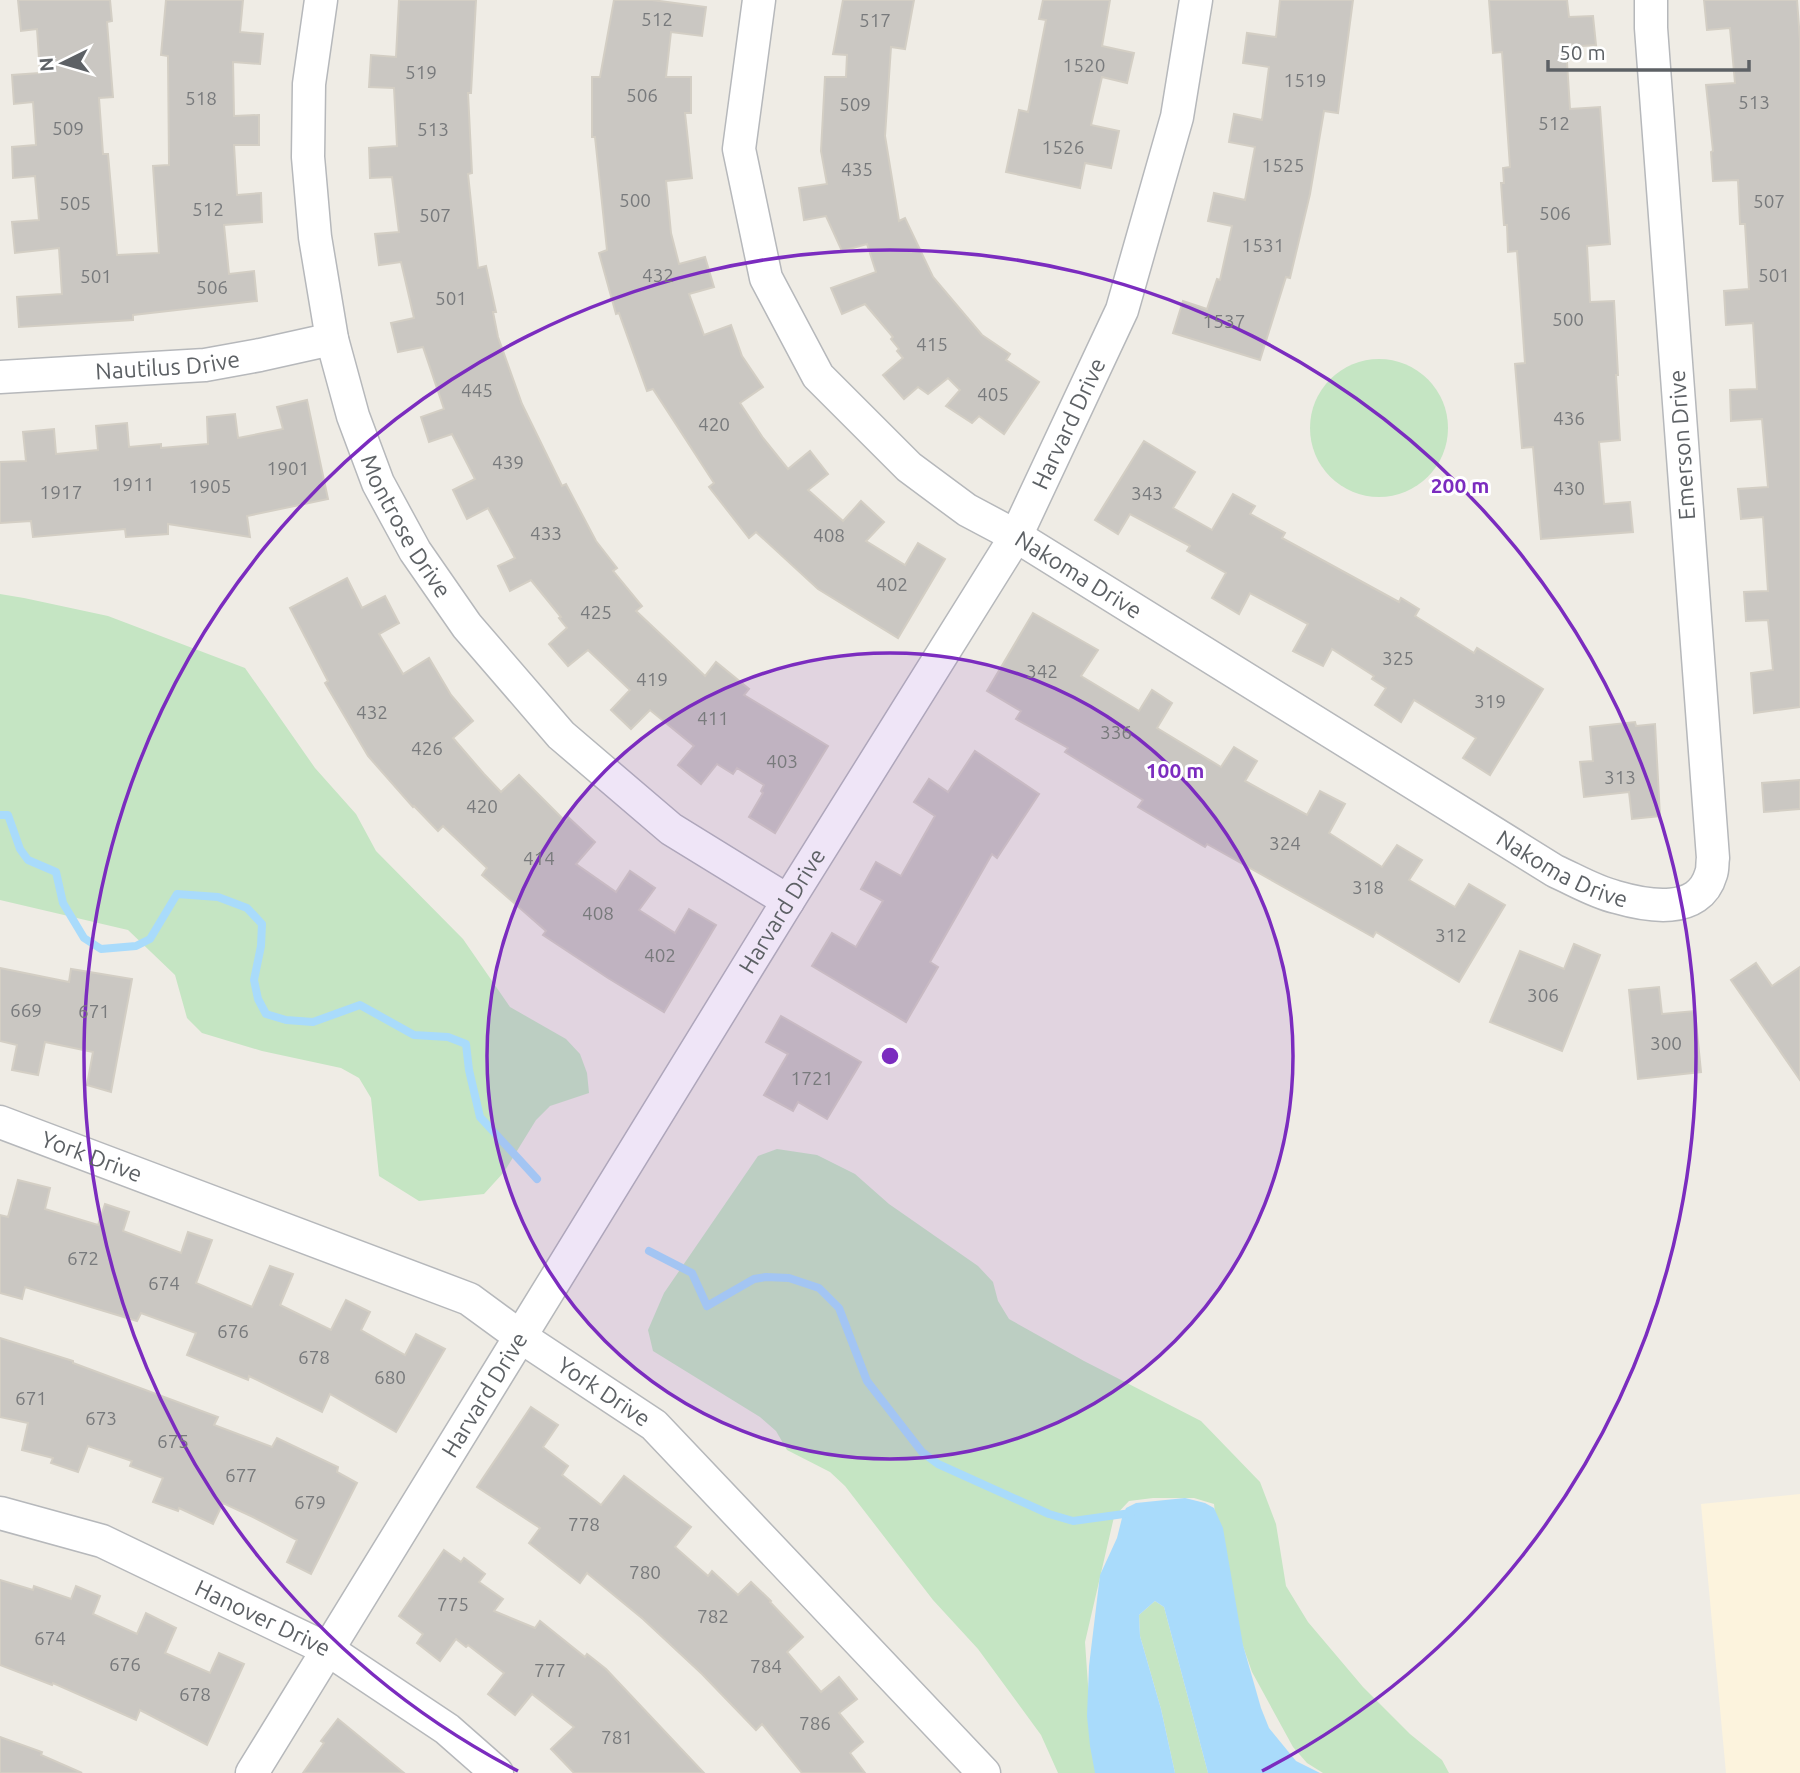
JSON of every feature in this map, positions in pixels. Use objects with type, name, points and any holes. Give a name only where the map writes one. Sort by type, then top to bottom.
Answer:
[{"type":"street","name":"Montrose Drive","points":[[321,0],[309,84],[308,158],[315,237],[332,339],[353,416],[378,483],[415,551],[467,626],[561,735],[671,829],[788,901]]},
{"type":"street","name":"Nakoma Drive","points":[[760,0],[739,149],[766,278],[818,376],[909,467],[967,510],[1016,536],[1555,871],[1615,897],[1661,906],[1684,904],[1704,889]]},
{"type":"street","name":"Harvard Drive","points":[[252,1773],[788,901],[1016,536],[1122,310],[1177,117],[1196,0]]},
{"type":"street","name":"Emerson Drive","points":[[1651,0],[1713,858],[1711,875],[1704,889]]},
{"type":"street","name":"Nautilus Drive","points":[[0,377],[205,365],[332,339]]},
{"type":"street","name":"York Drive","points":[[0,1122],[470,1299],[521,1337],[654,1425],[984,1773]]},
{"type":"street","name":"Hanover Drive","points":[[0,1513],[102,1541],[327,1649],[447,1729],[497,1773]]},
{"type":"shaded area","points":[[1800,1494],[1800,1773],[1726,1773],[1701,1504]]},
{"type":"green space","points":[[1379,359],[1405,364],[1428,379],[1443,402],[1448,428],[1443,454],[1428,477],[1405,492],[1379,497],[1353,492],[1330,477],[1315,454],[1310,428],[1315,402],[1330,379],[1353,364]]},
{"type":"green space","points":[[0,594],[108,616],[245,668],[315,768],[356,814],[376,851],[463,939],[510,1007],[566,1039],[580,1054],[587,1073],[589,1093],[550,1106],[536,1120],[504,1172],[484,1194],[419,1201],[379,1176],[371,1098],[359,1078],[341,1068],[262,1051],[202,1033],[187,1018],[175,975],[128,930],[0,900]]},
{"type":"green space","points":[[777,1149],[817,1155],[855,1174],[889,1204],[978,1266],[993,1282],[998,1301],[1009,1319],[1201,1421],[1260,1482],[1276,1524],[1286,1586],[1308,1622],[1363,1687],[1410,1734],[1442,1760],[1449,1773],[1323,1773],[1307,1763],[1293,1747],[1252,1672],[1223,1584],[1214,1504],[1194,1498],[1153,1498],[1129,1501],[1114,1517],[1085,1642],[1093,1757],[1097,1773],[1058,1773],[1041,1735],[978,1649],[933,1600],[845,1486],[830,1472],[787,1450],[776,1431],[760,1417],[653,1351],[648,1330],[664,1293],[758,1156]]},
{"type":"green space","points":[[1155,1601],[1164,1607],[1208,1773],[1175,1773],[1161,1709],[1140,1636],[1139,1615]]},
{"type":"water","points":[[1185,1498],[1214,1508],[1223,1528],[1243,1645],[1269,1728],[1296,1761],[1320,1773],[1208,1773],[1164,1607],[1155,1601],[1139,1615],[1140,1636],[1161,1709],[1175,1773],[1095,1773],[1087,1716],[1089,1666],[1100,1575],[1117,1538],[1126,1508],[1136,1503]]},
{"type":"building","points":[[18,0],[110,0],[112,21],[107,22],[113,97],[99,98],[103,154],[108,154],[117,255],[159,253],[153,166],[169,165],[168,56],[161,55],[166,0],[243,0],[240,32],[263,34],[260,64],[233,62],[234,116],[259,115],[259,145],[234,145],[237,195],[261,193],[262,222],[224,225],[229,274],[254,271],[257,301],[133,315],[133,320],[19,327],[17,297],[62,294],[59,248],[15,253],[12,222],[39,220],[35,176],[13,178],[12,147],[36,145],[33,102],[14,104],[12,75],[40,73],[37,29],[21,31]]},
{"type":"building","points":[[399,0],[476,0],[471,93],[468,93],[472,173],[468,174],[478,268],[486,266],[496,312],[493,312],[498,337],[522,404],[562,486],[566,484],[596,541],[617,568],[613,571],[642,606],[636,611],[705,676],[716,662],[749,689],[744,695],[828,746],[775,833],[749,817],[763,793],[761,791],[764,785],[737,768],[733,774],[717,764],[701,784],[678,765],[694,746],[650,710],[631,729],[611,710],[630,690],[588,650],[568,666],[549,644],[567,628],[559,618],[561,617],[531,580],[510,591],[498,566],[515,558],[488,508],[467,519],[453,490],[475,479],[452,434],[429,442],[421,417],[444,409],[423,347],[398,352],[391,323],[414,318],[401,262],[379,265],[375,234],[399,232],[392,177],[370,178],[369,148],[397,146],[394,88],[369,87],[371,55],[396,57]]},
{"type":"building","points":[[614,0],[652,0],[706,7],[702,36],[671,32],[666,77],[691,77],[691,113],[685,113],[692,178],[666,181],[671,233],[679,264],[705,257],[714,287],[689,294],[704,335],[731,325],[742,356],[763,387],[740,403],[788,469],[810,451],[828,474],[808,490],[843,521],[861,501],[884,522],[866,541],[905,565],[918,543],[945,559],[898,638],[818,589],[756,532],[749,538],[709,487],[714,483],[653,389],[647,391],[619,313],[616,314],[599,253],[607,250],[595,137],[592,137],[592,77],[600,77]]},
{"type":"building","points":[[843,0],[914,0],[905,49],[891,47],[885,136],[899,221],[905,218],[933,277],[982,335],[1010,354],[1006,360],[1039,382],[1004,434],[979,416],[972,423],[946,406],[960,390],[948,378],[928,394],[918,387],[904,399],[883,375],[903,358],[891,339],[893,337],[865,304],[842,314],[831,288],[876,272],[867,244],[842,251],[826,216],[804,220],[799,188],[827,184],[821,151],[825,77],[846,77],[847,55],[833,54]]},
{"type":"building","points":[[1043,0],[1110,0],[1102,46],[1134,53],[1127,83],[1102,77],[1091,125],[1119,131],[1111,168],[1085,163],[1080,188],[1006,172],[1019,110],[1028,112],[1046,20],[1039,19]]},
{"type":"building","points":[[1280,0],[1353,0],[1338,113],[1324,111],[1310,194],[1290,278],[1286,277],[1260,360],[1173,333],[1183,301],[1207,309],[1217,279],[1220,280],[1232,226],[1208,221],[1214,193],[1245,200],[1255,147],[1229,142],[1234,114],[1262,120],[1269,67],[1243,63],[1247,33],[1276,37]]},
{"type":"building","points":[[1489,0],[1567,0],[1569,17],[1593,16],[1596,45],[1566,47],[1570,109],[1600,107],[1610,244],[1587,246],[1590,302],[1614,301],[1620,440],[1599,442],[1604,504],[1630,502],[1633,532],[1541,539],[1533,447],[1522,448],[1515,364],[1525,363],[1517,251],[1508,252],[1507,225],[1504,225],[1501,183],[1504,183],[1503,168],[1510,167],[1502,52],[1493,53]]},
{"type":"building","points":[[1704,0],[1797,0],[1800,40],[1800,707],[1754,713],[1751,673],[1773,670],[1768,620],[1746,621],[1744,592],[1768,591],[1763,517],[1741,519],[1738,489],[1768,487],[1762,419],[1731,421],[1730,390],[1757,389],[1753,323],[1726,325],[1724,291],[1749,289],[1745,224],[1740,224],[1738,180],[1713,181],[1713,151],[1706,85],[1735,83],[1730,28],[1707,30]]},
{"type":"building","points":[[307,400],[328,499],[247,516],[250,537],[168,524],[168,534],[126,537],[125,529],[33,537],[31,521],[0,523],[0,462],[26,461],[23,432],[54,429],[56,454],[98,450],[96,426],[127,423],[129,447],[161,444],[161,448],[208,444],[207,417],[235,414],[238,438],[283,429],[277,407]]},
{"type":"building","points":[[1144,441],[1195,472],[1173,508],[1212,530],[1233,494],[1255,506],[1250,514],[1285,533],[1282,538],[1399,602],[1401,598],[1419,609],[1415,616],[1474,653],[1477,648],[1543,689],[1490,775],[1463,758],[1476,738],[1414,700],[1401,722],[1375,705],[1386,688],[1372,679],[1374,676],[1332,649],[1323,666],[1293,651],[1308,624],[1250,593],[1239,614],[1212,598],[1226,573],[1187,551],[1190,546],[1130,514],[1118,534],[1095,520]]},
{"type":"building","points":[[347,578],[362,608],[385,596],[399,623],[379,634],[403,674],[429,658],[451,695],[473,721],[453,738],[484,774],[501,792],[519,775],[565,821],[568,817],[595,842],[576,864],[616,892],[630,871],[655,888],[639,910],[675,933],[689,909],[716,925],[664,1012],[543,935],[546,931],[482,875],[487,868],[443,826],[438,831],[368,756],[325,683],[328,681],[290,608]]},
{"type":"building","points":[[1033,613],[1098,650],[1081,676],[1139,711],[1152,690],[1172,703],[1157,728],[1221,767],[1234,747],[1257,761],[1245,781],[1307,815],[1320,791],[1345,804],[1329,833],[1382,867],[1397,845],[1422,860],[1409,880],[1455,907],[1469,884],[1505,905],[1459,982],[1376,932],[1373,937],[1207,844],[1205,847],[1138,807],[1143,800],[1065,752],[1068,748],[1016,719],[1021,711],[987,691]]},
{"type":"building","points":[[1635,722],[1636,726],[1655,724],[1660,816],[1632,819],[1629,792],[1584,797],[1580,762],[1593,761],[1590,727]]},
{"type":"building","points":[[975,751],[1039,794],[997,858],[992,854],[930,962],[938,967],[906,1022],[812,966],[832,933],[856,947],[883,901],[861,889],[876,862],[901,876],[935,816],[914,802],[929,779],[948,792]]},
{"type":"building","points":[[1800,780],[1800,809],[1764,812],[1762,783]]},
{"type":"building","points":[[1574,944],[1600,955],[1562,1051],[1490,1022],[1520,951],[1564,969]]},
{"type":"building","points":[[1756,963],[1772,986],[1800,967],[1800,1080],[1731,980]]},
{"type":"building","points":[[0,968],[69,982],[71,969],[132,979],[111,1092],[87,1085],[93,1052],[45,1042],[38,1075],[12,1070],[17,1045],[0,1041]]},
{"type":"building","points":[[1659,987],[1662,1014],[1695,1011],[1701,1072],[1638,1079],[1629,990]]},
{"type":"building","points":[[781,1016],[861,1062],[827,1119],[798,1102],[793,1111],[764,1095],[788,1054],[766,1042]]},
{"type":"building","points":[[18,1180],[50,1188],[45,1209],[98,1225],[105,1204],[129,1212],[123,1231],[181,1253],[188,1232],[212,1240],[196,1283],[252,1307],[270,1266],[293,1274],[280,1305],[331,1330],[346,1300],[370,1312],[361,1330],[405,1355],[416,1334],[445,1349],[396,1432],[330,1394],[322,1412],[249,1376],[248,1380],[187,1355],[196,1333],[141,1313],[137,1321],[25,1287],[22,1299],[0,1293],[0,1215],[8,1217]]},
{"type":"building","points":[[0,1338],[73,1361],[218,1417],[214,1425],[272,1447],[277,1438],[338,1467],[337,1472],[357,1483],[311,1574],[287,1562],[297,1540],[223,1503],[213,1524],[179,1508],[178,1511],[153,1502],[163,1478],[130,1466],[132,1461],[88,1446],[78,1472],[51,1463],[53,1458],[22,1450],[28,1423],[0,1417]]},
{"type":"building","points":[[531,1407],[558,1425],[543,1447],[568,1466],[562,1475],[601,1505],[624,1476],[691,1527],[675,1547],[708,1576],[712,1571],[738,1595],[751,1582],[771,1601],[803,1637],[787,1652],[821,1692],[839,1677],[857,1699],[839,1713],[863,1742],[850,1753],[865,1773],[802,1773],[762,1724],[756,1730],[702,1674],[643,1619],[587,1573],[580,1583],[529,1543],[540,1528],[477,1487]]},
{"type":"building","points":[[444,1550],[461,1562],[464,1558],[485,1574],[479,1582],[503,1599],[494,1611],[535,1628],[540,1621],[585,1657],[587,1654],[606,1669],[704,1773],[574,1773],[551,1749],[574,1727],[532,1694],[515,1715],[488,1694],[504,1673],[468,1645],[466,1647],[456,1639],[440,1661],[417,1643],[423,1634],[399,1616]]},
{"type":"building","points":[[0,1580],[33,1590],[34,1586],[71,1599],[76,1586],[100,1596],[93,1614],[137,1634],[146,1613],[176,1628],[165,1653],[210,1673],[219,1653],[244,1664],[207,1745],[140,1710],[136,1720],[53,1683],[52,1685],[0,1665]]},
{"type":"building","points":[[338,1719],[404,1773],[303,1773],[324,1743],[321,1741]]},
{"type":"building","points":[[0,1737],[42,1752],[41,1755],[82,1773],[0,1773]]},
{"type":"waterway","points":[[0,815],[8,815],[20,849],[28,860],[56,872],[63,903],[84,938],[101,949],[136,946],[150,939],[177,894],[218,897],[247,908],[262,924],[261,946],[254,980],[258,999],[266,1014],[286,1020],[313,1022],[360,1005],[414,1035],[448,1037],[466,1044],[480,1117],[537,1179]]},
{"type":"waterway","points":[[649,1251],[692,1273],[707,1306],[754,1279],[766,1277],[789,1278],[819,1288],[839,1308],[867,1381],[922,1452],[938,1464],[1049,1514],[1073,1521],[1131,1513]]}]
